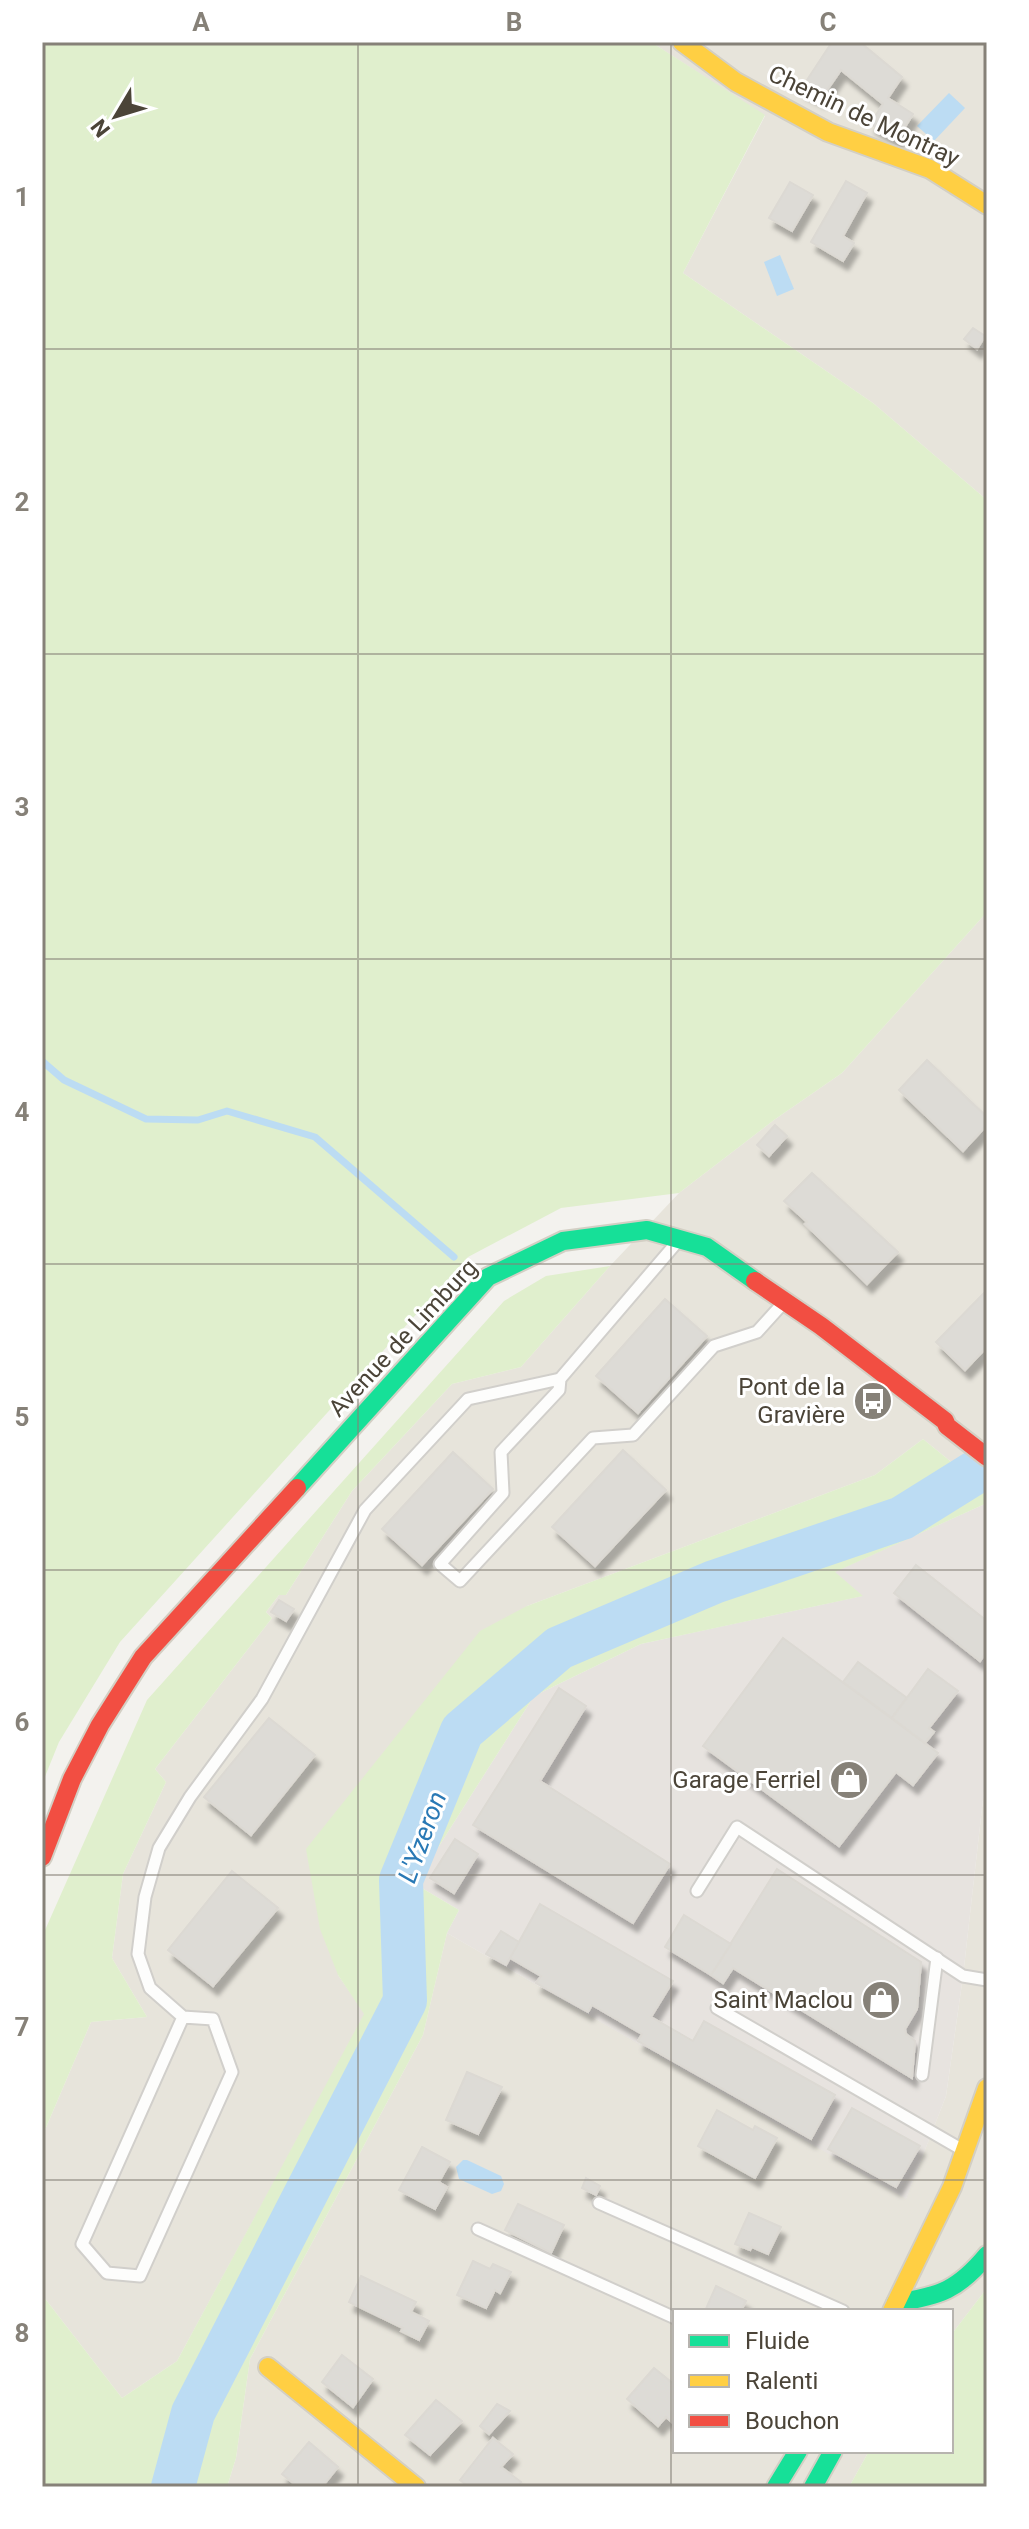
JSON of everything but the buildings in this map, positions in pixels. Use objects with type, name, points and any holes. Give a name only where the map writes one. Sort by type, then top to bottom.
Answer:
[{"type":"street","name":"Chemin de Montray","points":[[682,42],[736,82],[828,132],[930,169],[987,205]]},
{"type":"street","name":"Avenue de Limburg","points":[[42,1857],[72,1779],[100,1725],[143,1657],[488,1277],[563,1241],[647,1230],[707,1247],[878,1369],[987,1457]]},
{"type":"street","points":[[894,2307],[952,2187],[987,2088]]},
{"type":"street","points":[[894,2307],[945,2295],[971,2275],[987,2255]]},
{"type":"street","points":[[268,2367],[416,2487]]},
{"type":"street","points":[[776,2487],[797,2453]]},
{"type":"street","points":[[813,2487],[832,2453]]},
{"type":"lane","points":[[680,1239],[560,1379],[559,1390],[501,1452],[503,1493],[440,1564],[460,1581],[593,1438],[633,1435],[714,1346],[757,1332],[785,1301]]},
{"type":"lane","points":[[183,2017],[82,2244],[107,2273],[140,2276],[232,2072],[213,2019],[183,2017],[150,1988],[138,1954],[145,1897],[159,1848],[190,1797],[262,1699],[365,1510],[468,1399],[560,1379]]},
{"type":"lane","points":[[697,1891],[737,1827],[963,1976],[987,1980]]},
{"type":"lane","points":[[922,2075],[937,1958]]},
{"type":"lane","points":[[717,2008],[965,2151]]},
{"type":"lane","points":[[599,2203],[838,2309]]},
{"type":"lane","points":[[478,2229],[673,2317]]},
{"type":"shaded area","points":[[651,42],[987,42],[987,500],[873,403],[683,273],[765,116]]},
{"type":"shaded area","points":[[987,912],[987,1491],[923,1439],[875,1475],[527,1606],[338,1975],[365,2014],[177,2361],[122,2398],[43,2296],[42,2137],[91,2022],[147,2017],[112,1958],[123,1874],[166,1782],[155,1769],[272,1618],[266,1612],[279,1595],[286,1595],[352,1491],[452,1384],[521,1367],[679,1193],[774,1120],[842,1073]]},
{"type":"shaded area","points":[[987,1503],[987,1764],[963,1976],[946,2096],[906,2199],[447,1933],[459,1910],[415,1884],[534,1696],[641,1644],[862,1596],[834,1572]]},
{"type":"shaded area","points":[[987,1764],[987,2288],[953,2332],[953,2309],[673,2309],[673,2453],[868,2453],[849,2487],[227,2487],[236,2458],[250,2359],[423,2035],[447,1933],[906,2198],[946,2096]]},
{"type":"green space","points":[[42,42],[651,42],[765,115],[683,273],[873,403],[987,500],[987,912],[842,1073],[774,1120],[679,1193],[561,1208],[468,1257],[120,1642],[59,1742],[42,1784]]},
{"type":"green space","points":[[610,1266],[521,1367],[452,1384],[352,1491],[286,1595],[279,1595],[266,1612],[272,1618],[155,1769],[166,1782],[123,1874],[112,1958],[147,2017],[91,2022],[42,2137],[42,1937],[147,1700],[504,1301],[546,1276]]},
{"type":"green space","points":[[923,1439],[987,1491],[987,1503],[835,1572],[863,1596],[641,1644],[534,1696],[415,1884],[459,1910],[447,1933],[423,2035],[250,2359],[236,2458],[227,2487],[42,2487],[42,2290],[43,2296],[122,2398],[177,2361],[364,2014],[338,1975],[320,1929],[306,1849],[480,1631],[527,1606],[875,1475]]},
{"type":"green space","points":[[987,2288],[987,2487],[849,2487],[868,2453],[953,2453],[953,2332]]},
{"type":"water","points":[[949,93],[965,108],[934,141],[917,126]]},
{"type":"water","points":[[780,255],[794,289],[777,296],[764,262]]},
{"type":"water","points":[[463,2160],[501,2176],[504,2184],[501,2191],[492,2194],[459,2179],[456,2167]]},
{"type":"waterway","points":[[42,1061],[64,1080],[146,1119],[198,1120],[227,1111],[315,1137],[454,1257]]},
{"type":"waterway","name":"L'Yzeron","points":[[173,2487],[193,2413],[405,2001],[401,1880],[462,1731],[559,1648],[714,1582],[902,1518],[987,1465]]},
{"type":"traffic: fast","points":[[297,1488],[488,1277],[563,1241],[647,1230],[707,1247],[755,1281]]},
{"type":"traffic: fast","points":[[896,2303],[947,2290],[967,2276],[987,2255]]},
{"type":"traffic: fast","points":[[776,2487],[797,2453]]},
{"type":"traffic: fast","points":[[813,2487],[832,2453]]},
{"type":"traffic: slow","points":[[682,42],[736,82],[828,132],[930,169],[987,205]]},
{"type":"traffic: slow","points":[[893,2309],[952,2187],[987,2088]]},
{"type":"traffic: slow","points":[[268,2367],[416,2487]]},
{"type":"traffic: jam","points":[[755,1281],[821,1326],[987,1457]]},
{"type":"traffic: jam","points":[[42,1857],[72,1779],[100,1725],[143,1657],[297,1488]]},
{"type":"place","name":"Pont de la Gravière","points":[[873,1401]]},
{"type":"place","name":"Garage Ferriel","points":[[849,1780]]},
{"type":"place","name":"Saint Maclou","points":[[881,2000]]}]
